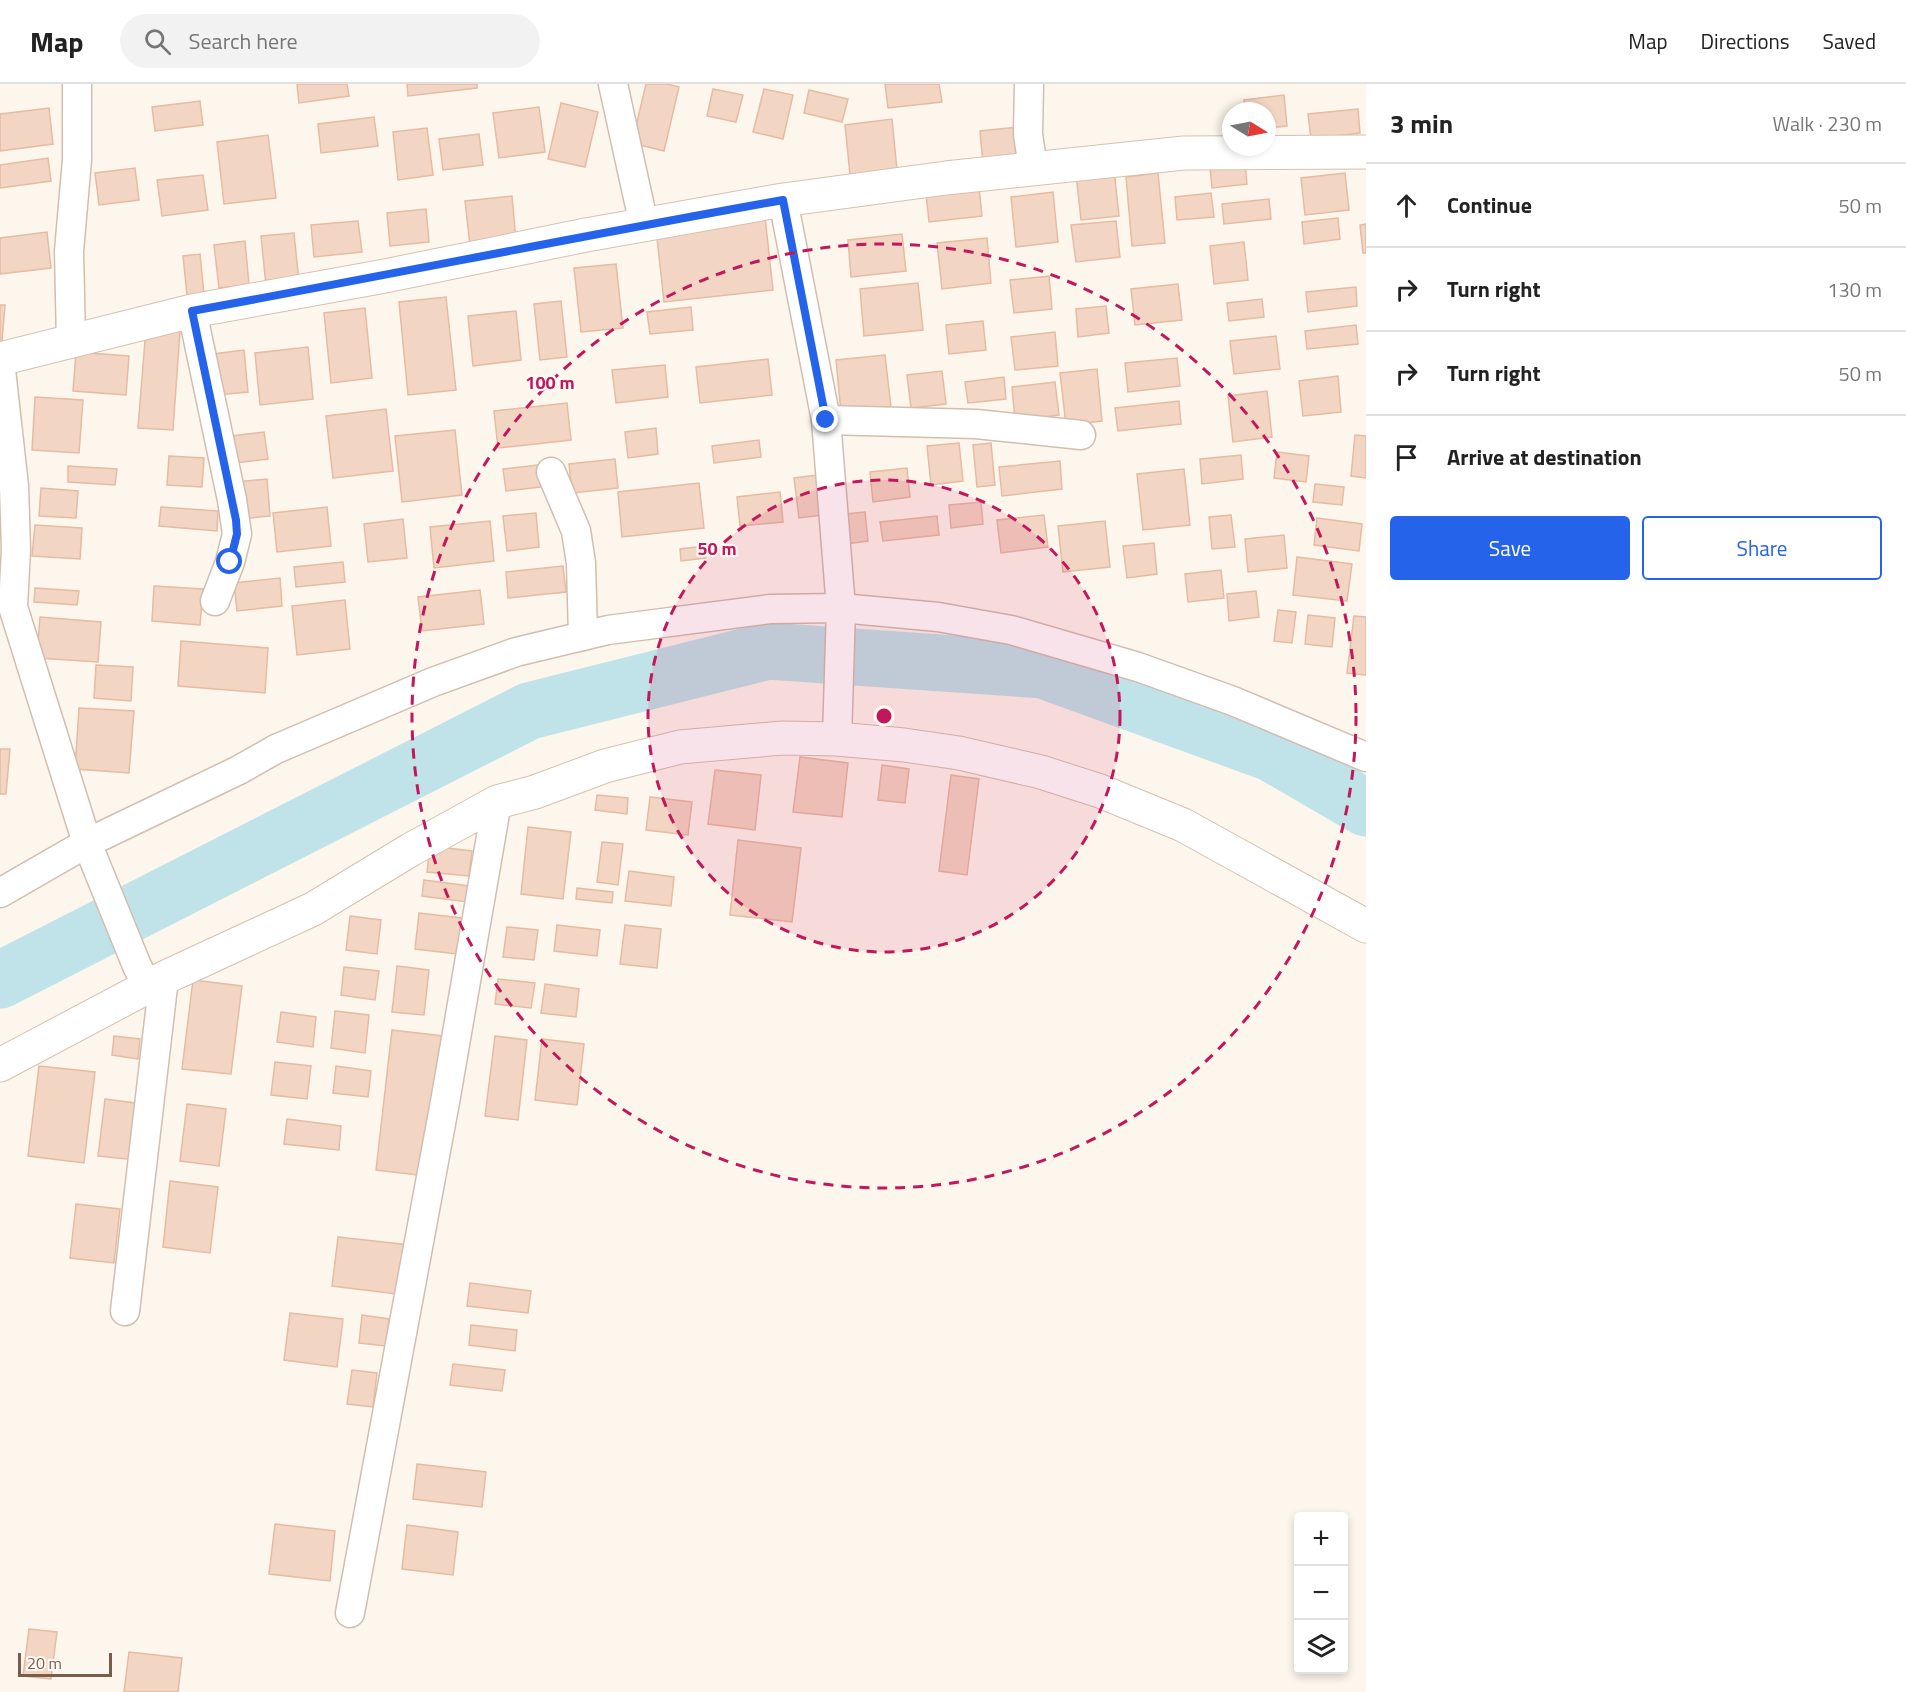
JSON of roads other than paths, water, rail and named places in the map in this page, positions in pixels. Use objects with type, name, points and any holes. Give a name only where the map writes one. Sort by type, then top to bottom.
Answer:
[{"type":"street","points":[[71,342],[69,251],[77,160],[77,84]]},
{"type":"street","points":[[613,84],[644,225]]},
{"type":"street","points":[[1029,84],[1028,134],[1033,168]]},
{"type":"street","points":[[125,1311],[156,982],[131,951],[97,870],[13,607],[16,549],[14,486],[0,360],[192,311],[783,200],[1033,168],[1184,153],[1366,152]]},
{"type":"street","points":[[783,200],[826,420],[841,618],[837,739]]},
{"type":"street","points":[[192,311],[232,500],[237,534],[230,562],[215,601]]},
{"type":"street","points":[[826,420],[976,424],[1081,435]]},
{"type":"street","points":[[551,472],[576,531],[581,563],[583,636]]},
{"type":"street","points":[[0,893],[87,843],[239,770],[276,749],[433,682],[516,652],[608,630],[770,609],[841,618],[938,617],[1011,630],[1137,667],[1222,697],[1366,757]]},
{"type":"street","points":[[0,1065],[156,982],[313,909],[410,850],[497,802],[535,792],[605,766],[680,747],[782,738],[837,739],[959,753],[1041,772],[1100,791],[1183,825],[1366,926]]},
{"type":"street","points":[[350,1613],[443,1113],[497,802]]},
{"type":"waterway","points":[[0,980],[529,711],[768,651],[1043,670],[1271,753],[1366,808]]}]
